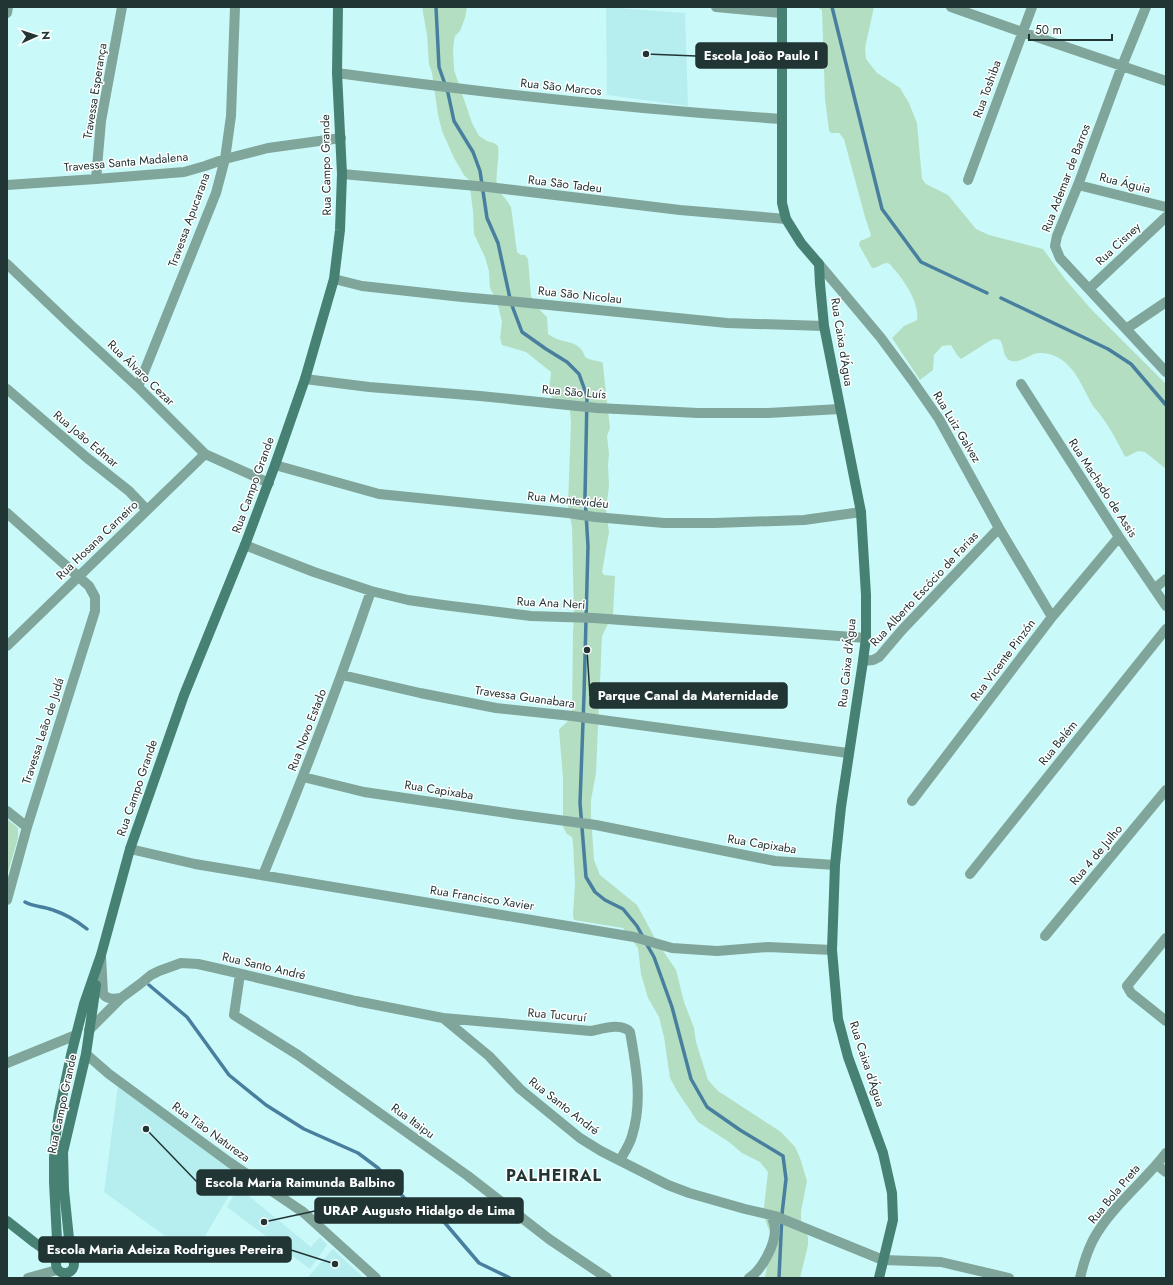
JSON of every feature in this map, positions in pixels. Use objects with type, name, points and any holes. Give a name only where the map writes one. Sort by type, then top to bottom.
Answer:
[{"type":"street","points":[[7,13],[8,7]]},
{"type":"street","name":"Travessa Esperança","points":[[96,179],[101,121],[122,7]]},
{"type":"street","name":"Travessa Apucarana","points":[[138,387],[216,193],[225,159],[231,116],[235,7]]},
{"type":"street","name":"Rua Campo Grande","points":[[59,1274],[56,1264],[58,1259],[54,1158],[59,1112],[84,1004],[101,956],[130,849],[184,695],[269,483],[305,379],[334,279],[340,230],[342,174],[337,73],[338,7]]},
{"type":"street","points":[[716,7],[781,10],[782,203],[786,219],[801,243],[819,264]]},
{"type":"street","points":[[951,7],[1166,81]]},
{"type":"street","name":"Rua Toshiba","points":[[968,180],[1032,7]]},
{"type":"street","name":"Rua Ademar de Barros","points":[[1146,7],[1057,236],[1055,246],[1060,258],[1166,372]]},
{"type":"street","name":"Rua São Marcos","points":[[337,73],[603,105],[782,119]]},
{"type":"street","name":"Travessa Santa Madalena","points":[[7,185],[184,172],[225,159],[268,148],[341,138]]},
{"type":"street","name":"Rua São Tadeu","points":[[342,174],[488,187],[680,210],[786,219]]},
{"type":"street","name":"Rua Águia","points":[[1078,185],[1166,207]]},
{"type":"street","name":"Rua Cisney","points":[[1089,289],[1166,217]]},
{"type":"street","name":"Rua Álvaro Cezar","points":[[7,264],[138,387],[205,454],[269,483]]},
{"type":"street","name":"Rua Caixa d'Água","points":[[819,264],[824,326],[862,512],[866,595],[866,638],[841,807],[835,865],[832,950],[838,1019],[848,1057],[883,1153],[892,1193],[892,1220],[879,1278]]},
{"type":"street","name":"Rua Luiz Galvez","points":[[819,264],[881,338],[934,412],[999,528],[1052,617]]},
{"type":"street","name":"Rua São Nicolau","points":[[334,279],[362,286],[726,323],[824,326]]},
{"type":"street","points":[[1126,329],[1166,302]]},
{"type":"street","name":"Rua São Luís","points":[[305,379],[369,387],[597,408],[698,413],[768,413],[840,409]]},
{"type":"street","name":"Rua Machado de Assis","points":[[1021,384],[1119,537],[1166,606]]},
{"type":"street","name":"Rua João Edmar","points":[[7,389],[86,457],[129,491],[147,510]]},
{"type":"street","name":"Rua Hosana Carneiro","points":[[7,646],[77,577],[182,478],[205,454]]},
{"type":"street","name":"Rua Montevidéu","points":[[275,465],[379,494],[664,523],[804,520],[862,512]]},
{"type":"street","name":"Travessa Leão de Judá","points":[[7,513],[77,577],[89,586],[95,597],[95,611],[27,827],[7,900]]},
{"type":"street","name":"Rua Alberto Escócio de Farias","points":[[863,661],[873,660],[879,657],[902,630],[999,528]]},
{"type":"street","name":"Rua Vicente Pinzón","points":[[912,800],[1052,617],[1119,537]]},
{"type":"street","name":"Rua Ana Neri","points":[[245,545],[314,572],[371,591],[408,600],[531,616],[594,618],[866,638]]},
{"type":"street","points":[[1155,588],[1166,579]]},
{"type":"street","name":"Rua Novo Estado","points":[[263,875],[342,675],[371,591]]},
{"type":"street","name":"Rua Belém","points":[[970,874],[1166,629]]},
{"type":"street","name":"Travessa Guanabara","points":[[342,675],[420,693],[496,708],[848,753]]},
{"type":"street","name":"Rua Capixaba","points":[[303,777],[364,792],[591,825],[775,861],[835,865]]},
{"type":"street","name":"Rua 4 de Julho","points":[[1045,936],[1166,790]]},
{"type":"street","points":[[7,811],[27,827]]},
{"type":"street","name":"Rua Francisco Xavier","points":[[130,849],[194,864],[636,938],[672,948],[717,951],[768,947],[832,950]]},
{"type":"street","points":[[1166,938],[1127,986],[1131,993],[1166,1021]]},
{"type":"street","points":[[101,956],[103,994],[105,997],[112,1000],[121,998]]},
{"type":"street","name":"Rua Campo Grande","points":[[74,1274],[64,1190],[63,1152],[86,1054],[101,956]]},
{"type":"street","name":"Rua Santo André","points":[[89,1030],[121,998],[151,975],[181,963],[198,964],[356,1001],[443,1018],[489,1056],[520,1088],[580,1138],[668,1185],[689,1193],[788,1221],[883,1260],[941,1262],[1009,1278]]},
{"type":"street","name":"Rua Itaipu","points":[[240,974],[234,1015],[298,1055],[468,1176],[549,1239],[607,1278]]},
{"type":"street","name":"Rua Tucuruí","points":[[443,1018],[591,1031],[620,1027],[627,1029],[630,1032],[638,1086],[638,1109],[632,1136],[620,1160]]},
{"type":"street","points":[[7,1063],[89,1030]]},
{"type":"street","name":"Rua Tião Natureza","points":[[86,1054],[109,1074],[229,1162],[303,1212],[376,1278]]},
{"type":"street","name":"Rua Bola Preta","points":[[1080,1278],[1083,1264],[1093,1240],[1109,1217],[1157,1165],[1166,1153]]},
{"type":"street","points":[[1157,1165],[1166,1172]]},
{"type":"street","points":[[749,1278],[754,1275],[765,1260],[774,1242],[775,1225],[773,1216]]},
{"type":"street","points":[[7,1221],[58,1259],[66,1255],[71,1258]]},
{"type":"street","points":[[28,1278],[59,1274],[59,1272],[74,1274]]},
{"type":"shaded area","points":[[606,7],[685,13],[688,106],[607,95]]},
{"type":"shaded area","points":[[118,1085],[242,1174],[193,1256],[104,1192]]},
{"type":"shaded area","points":[[238,1187],[311,1247],[320,1237],[327,1245],[310,1269],[227,1207]]},
{"type":"shaded area","points":[[333,1249],[364,1278],[307,1278]]},
{"type":"green space","points":[[422,7],[467,7],[460,31],[455,36],[453,50],[454,70],[472,123],[479,136],[498,146],[497,185],[511,207],[517,252],[521,255],[525,255],[528,259],[531,296],[537,307],[547,317],[548,334],[559,340],[575,344],[583,351],[585,357],[603,363],[610,428],[607,436],[609,454],[609,486],[606,509],[609,532],[602,572],[604,575],[615,576],[613,614],[602,636],[596,773],[591,800],[594,860],[600,875],[637,905],[657,942],[676,970],[684,1002],[694,1028],[696,1042],[708,1080],[718,1091],[781,1132],[795,1147],[807,1181],[801,1211],[801,1225],[808,1237],[808,1245],[800,1278],[765,1278],[770,1249],[770,1233],[766,1222],[764,1207],[768,1172],[760,1162],[742,1153],[729,1142],[698,1122],[677,1091],[670,1078],[664,1037],[659,1017],[648,998],[641,974],[638,948],[623,928],[574,920],[575,883],[573,843],[572,837],[567,834],[563,827],[563,778],[559,730],[572,716],[574,618],[572,527],[568,505],[571,422],[570,410],[564,403],[552,398],[549,389],[551,372],[526,352],[502,345],[500,338],[502,322],[497,301],[490,288],[489,271],[485,257],[474,234],[469,180],[464,175],[454,158],[442,131],[438,115],[432,73],[429,64],[427,35]]},
{"type":"green space","points":[[817,7],[874,7],[865,48],[866,59],[877,73],[900,88],[909,103],[917,123],[922,179],[926,184],[948,195],[976,229],[989,235],[1043,249],[1065,279],[1091,309],[1166,384],[1166,469],[1145,452],[1138,451],[1126,457],[1124,455],[1110,428],[1093,406],[1082,384],[1073,371],[1062,360],[1052,355],[1036,353],[1020,360],[1012,361],[1005,355],[1000,340],[997,339],[988,342],[961,359],[951,345],[942,346],[934,355],[933,370],[920,380],[892,338],[904,326],[917,320],[914,300],[902,279],[890,264],[885,263],[872,268],[859,245],[860,241],[870,237],[871,235],[844,139],[839,133],[831,133],[829,130],[825,99],[822,10]]},
{"type":"green space","points":[[7,819],[18,828],[18,838],[7,876]]},
{"type":"waterway","points":[[436,7],[439,67],[448,93],[454,121],[473,152],[480,171],[487,218],[498,243],[511,303],[522,332],[567,362],[579,374],[587,396],[585,497],[588,546],[580,803],[586,877],[595,892],[605,900],[623,909],[637,926],[643,937]]},
{"type":"waterway","points":[[832,7],[882,209],[921,262],[987,293]]},
{"type":"waterway","points":[[1001,298],[1108,349],[1131,364],[1166,405]]},
{"type":"waterway","points":[[25,902],[62,914],[87,929]]},
{"type":"waterway","points":[[646,943],[654,957],[672,1007],[691,1079],[707,1107],[740,1130],[783,1156],[786,1179],[782,1214],[779,1278]]},
{"type":"waterway","points":[[149,985],[187,1017],[229,1075],[266,1105],[304,1129],[358,1153],[378,1168],[406,1200],[445,1223],[479,1263],[510,1278]]},
{"type":"place","name":"Escola João Paulo I","points":[[646,54]]},
{"type":"place","name":"Parque Canal da Maternidade","points":[[587,650]]},
{"type":"place","name":"Escola Maria Raimunda Balbino","points":[[146,1129]]},
{"type":"place","name":"URAP Augusto Hidalgo de Lima","points":[[264,1222]]},
{"type":"place","name":"Escola Maria Adeiza Rodrigues Pereira","points":[[335,1264]]},
{"type":"district","name":"PALHEIRAL","points":[[554,1175]]}]
